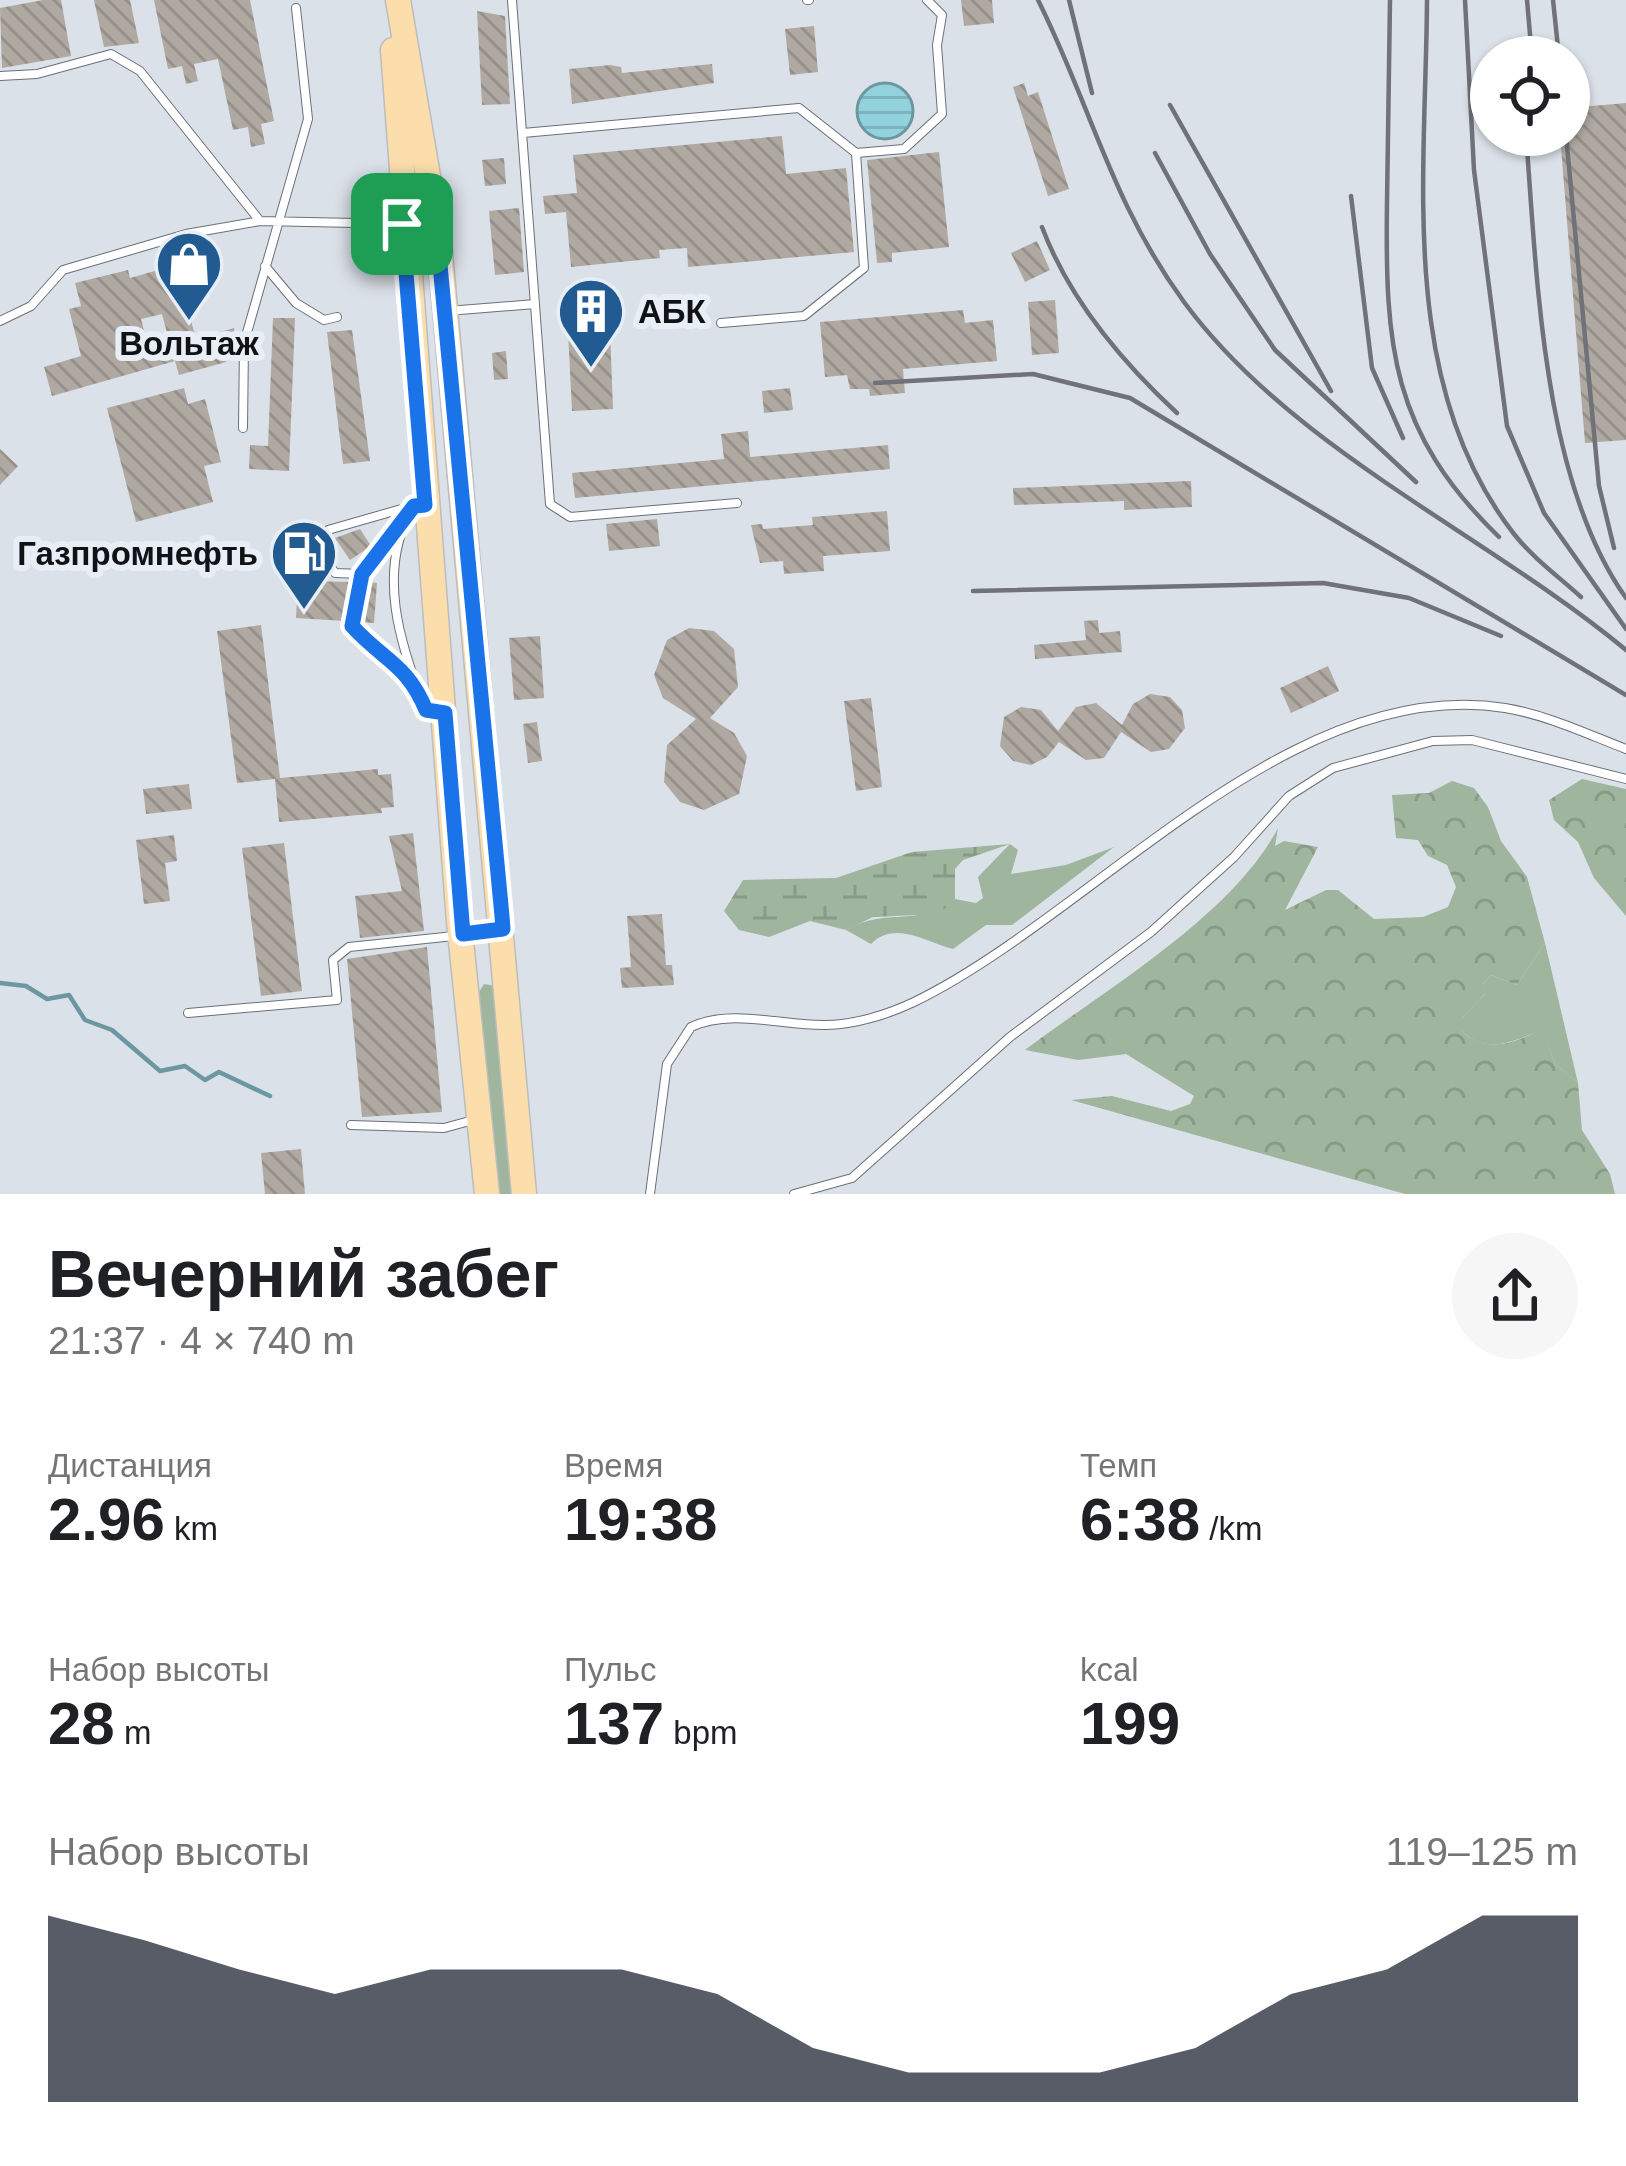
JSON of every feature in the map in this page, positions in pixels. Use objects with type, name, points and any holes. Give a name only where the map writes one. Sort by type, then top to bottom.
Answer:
[{"type":"main road","points":[[394,0],[436,223],[446,311],[524,1194]]},
{"type":"main road","points":[[394,0],[420,505],[445,713],[487,1194]]},
{"type":"main road","points":[[463,934],[503,929]]},
{"type":"main road","points":[[467,964],[503,964]]},
{"type":"lane","points":[[512,0],[550,504],[570,517],[737,503]]},
{"type":"lane","points":[[523,134],[799,108],[856,153],[904,149],[942,114],[937,45],[942,15],[927,0]]},
{"type":"lane","points":[[243,428],[244,343],[308,118],[296,8]]},
{"type":"lane","points":[[0,76],[37,74],[111,54],[140,70],[260,221]]},
{"type":"lane","points":[[721,323],[804,316],[864,268],[856,153]]},
{"type":"lane","points":[[0,321],[32,306],[63,270],[186,234],[260,221],[436,223]]},
{"type":"lane","points":[[264,265],[296,303],[324,320],[337,317]]},
{"type":"lane","points":[[446,311],[535,304]]},
{"type":"lane","points":[[412,675],[372,648],[352,626],[362,574],[420,505]]},
{"type":"lane","points":[[362,574],[335,573],[320,551],[328,530],[370,514],[420,505]]},
{"type":"lane","points":[[400,528],[394,594],[412,675],[426,710],[445,713]]},
{"type":"lane","points":[[650,1194],[667,1064],[691,1028],[731,1019],[848,1023],[911,1004],[1036,923],[1118,861],[1295,749],[1382,719],[1490,706],[1561,723],[1626,749]]},
{"type":"lane","points":[[794,1194],[852,1178],[1010,1037],[1151,932],[1234,857],[1288,796],[1333,768],[1433,740],[1472,740],[1626,779]]},
{"type":"lane","points":[[188,1013],[338,1000],[333,960],[349,947],[463,934]]},
{"type":"lane","points":[[351,1125],[444,1128],[478,1119]]},
{"type":"green space","points":[[1582,779],[1626,789],[1626,916],[1594,878],[1578,842],[1554,820],[1549,800]]},
{"type":"green space","points":[[1452,781],[1474,788],[1488,807],[1501,841],[1527,877],[1545,943],[1517,985],[1491,975],[1483,984],[1487,992],[1461,1019],[1461,1030],[1480,1042],[1500,1044],[1542,1029],[1555,1064],[1578,1083],[1582,1130],[1610,1174],[1615,1194],[1405,1194],[1071,1100],[1112,1096],[1171,1111],[1190,1104],[1194,1096],[1126,1054],[1078,1060],[1025,1050],[1199,921],[1257,860],[1278,828],[1275,846],[1284,841],[1318,847],[1285,910],[1326,890],[1338,890],[1374,919],[1423,917],[1448,907],[1456,887],[1447,865],[1428,856],[1418,840],[1396,838],[1392,795],[1429,793]]},
{"type":"green space","points":[[1010,844],[1018,850],[1011,874],[1066,865],[1114,847],[1012,925],[986,925],[953,949],[900,933],[871,944],[846,930],[875,919],[926,913],[955,899],[976,903],[983,898],[978,877]]},
{"type":"green space","points":[[1010,844],[963,860],[955,869],[955,899],[939,914],[873,917],[846,930],[810,921],[769,937],[739,930],[724,911],[743,880],[836,878],[912,852]]},
{"type":"green space","points":[[1545,943],[1578,1083],[1555,1064],[1542,1030],[1490,1044],[1461,1030],[1461,1019],[1486,993],[1483,984],[1491,975],[1517,985]]},
{"type":"green space","points":[[484,984],[496,986],[517,1194],[497,1194],[479,992]]},
{"type":"water","points":[[885,83],[905,91],[913,111],[905,131],[885,139],[865,131],[857,111],[865,91]]},
{"type":"building","points":[[61,0],[71,56],[2,68],[0,8]]},
{"type":"building","points":[[94,0],[130,0],[139,43],[104,47]]},
{"type":"building","points":[[154,0],[250,0],[274,121],[261,124],[265,144],[251,147],[248,127],[233,130],[218,59],[194,64],[198,81],[186,84],[182,66],[168,69]]},
{"type":"building","points":[[961,0],[992,0],[994,23],[964,26]]},
{"type":"building","points":[[477,11],[505,16],[510,104],[482,105]]},
{"type":"building","points":[[814,26],[818,72],[790,75],[785,29]]},
{"type":"building","points":[[712,64],[714,83],[572,104],[569,69],[610,65],[621,67],[622,73]]},
{"type":"building","points":[[1024,83],[1028,96],[1038,92],[1069,189],[1048,196],[1013,87]]},
{"type":"building","points":[[1626,103],[1626,440],[1585,443],[1562,156],[1590,156],[1590,106]]},
{"type":"building","points":[[782,136],[786,174],[846,168],[854,252],[688,267],[687,248],[659,250],[660,258],[571,267],[566,212],[545,214],[543,196],[577,193],[573,155]]},
{"type":"building","points":[[939,152],[949,247],[892,253],[892,262],[877,263],[867,160]]},
{"type":"building","points":[[504,158],[506,184],[485,186],[482,160]]},
{"type":"building","points":[[519,208],[524,272],[495,275],[489,211]]},
{"type":"building","points":[[1037,241],[1050,270],[1025,282],[1011,253]]},
{"type":"building","points":[[176,265],[196,339],[234,328],[236,343],[226,362],[179,375],[175,361],[52,396],[44,367],[81,356],[69,309],[81,306],[75,283],[128,270],[130,278]],"holes":[[[162,314],[170,344],[149,350],[141,319]]]},
{"type":"building","points":[[1055,300],[1059,353],[1032,355],[1028,302]]},
{"type":"building","points":[[963,310],[965,323],[993,320],[997,361],[903,369],[905,393],[870,396],[869,389],[850,389],[847,375],[825,377],[820,322]]},
{"type":"building","points":[[273,318],[295,318],[289,471],[249,469],[250,445],[268,446]]},
{"type":"building","points":[[352,330],[370,461],[343,464],[327,332]]},
{"type":"building","name":"АБК","points":[[610,330],[613,409],[572,411],[568,331]]},
{"type":"building","points":[[506,351],[508,379],[494,380],[492,353]]},
{"type":"building","points":[[184,388],[188,404],[205,399],[221,462],[204,466],[213,502],[136,522],[107,408]]},
{"type":"building","points":[[790,388],[793,410],[764,413],[762,391]]},
{"type":"building","points":[[748,431],[750,457],[888,445],[890,469],[575,498],[572,473],[724,459],[721,434]]},
{"type":"building","points":[[0,449],[18,466],[0,485]]},
{"type":"building","points":[[1191,481],[1192,507],[1124,510],[1124,501],[1014,505],[1013,488]]},
{"type":"building","points":[[887,511],[890,551],[823,556],[824,571],[784,574],[783,561],[760,563],[751,525],[762,524],[763,529],[813,525],[812,517]]},
{"type":"building","points":[[657,519],[660,546],[609,551],[606,524]]},
{"type":"building","points":[[360,529],[371,546],[350,560],[335,538]]},
{"type":"building","points":[[298,581],[352,582],[345,621],[296,618]]},
{"type":"building","points":[[369,582],[377,583],[374,623],[361,622]]},
{"type":"building","points":[[1098,620],[1099,633],[1120,631],[1122,652],[1035,659],[1034,645],[1086,640],[1084,621]]},
{"type":"building","points":[[261,625],[280,778],[378,769],[378,775],[391,774],[394,807],[381,808],[382,813],[279,822],[275,779],[237,783],[217,631]]},
{"type":"building","points":[[689,628],[714,631],[734,649],[738,687],[710,718],[734,733],[747,756],[739,794],[704,810],[680,802],[664,782],[667,745],[696,719],[663,698],[654,675],[667,640]]},
{"type":"building","points":[[540,636],[544,698],[514,700],[509,638]]},
{"type":"building","points":[[1328,666],[1339,691],[1291,713],[1280,688]]},
{"type":"building","points":[[1150,694],[1170,697],[1182,710],[1185,728],[1169,749],[1151,752],[1121,732],[1104,758],[1086,760],[1059,742],[1047,757],[1031,765],[1013,761],[1000,746],[1004,717],[1021,707],[1041,710],[1058,731],[1076,707],[1096,703],[1122,725],[1133,704]]},
{"type":"building","points":[[871,698],[882,787],[856,791],[844,701]]},
{"type":"building","points":[[537,722],[542,761],[528,763],[523,724]]},
{"type":"building","points":[[189,784],[192,809],[146,814],[143,789]]},
{"type":"building","points":[[413,833],[424,931],[360,938],[355,896],[402,891],[389,836]]},
{"type":"building","points":[[174,835],[177,861],[165,863],[170,901],[144,904],[136,840]]},
{"type":"building","points":[[284,843],[302,991],[261,996],[242,848]]},
{"type":"building","points":[[662,914],[666,965],[672,965],[674,985],[622,988],[620,968],[631,967],[627,916]]},
{"type":"building","points":[[427,947],[442,1112],[362,1117],[347,959]]},
{"type":"building","points":[[301,1149],[305,1194],[265,1194],[261,1153]]},
{"type":"waterway","points":[[0,983],[26,986],[47,999],[69,995],[85,1020],[112,1030],[160,1071],[185,1066],[205,1080],[219,1072],[270,1096]]},
{"type":"railway","points":[[1038,0],[1138,228],[1184,302],[1228,354],[1334,446],[1626,650]]},
{"type":"railway","points":[[1069,0],[1092,93]]},
{"type":"railway","points":[[1390,0],[1387,253],[1393,344],[1416,423],[1436,461],[1499,537]]},
{"type":"railway","points":[[1427,0],[1426,277],[1435,346],[1451,412],[1477,475],[1514,534],[1581,597]]},
{"type":"railway","points":[[1465,0],[1474,170],[1507,426],[1544,513],[1626,629]]},
{"type":"railway","points":[[1527,0],[1530,36]]},
{"type":"railway","points":[[1553,0],[1557,36]]},
{"type":"railway","points":[[1170,105],[1331,391]]},
{"type":"railway","points":[[1155,153],[1210,254],[1275,350],[1416,482]]},
{"type":"railway","points":[[1528,156],[1540,312],[1560,437],[1576,496],[1598,550],[1626,598]]},
{"type":"railway","points":[[1568,156],[1599,486],[1614,548]]},
{"type":"railway","points":[[1351,196],[1372,368],[1403,438]]},
{"type":"railway","points":[[1042,227],[1067,279],[1099,328],[1177,413]]},
{"type":"railway","points":[[875,383],[1033,374],[1130,398],[1626,695]]},
{"type":"railway","points":[[973,591],[1323,583],[1409,598],[1501,636]]},
{"type":"place","name":"Вольтаж","points":[[189,323]]},
{"type":"place","name":"АБК","points":[[591,370]]},
{"type":"place","name":"Газпромнефть","points":[[304,612]]},
{"type":"route","points":[[436,223],[440,241],[502,916],[503,929],[463,934],[445,713],[426,710],[412,675],[372,648],[352,626],[362,574],[414,506],[425,505],[402,224],[436,223]]}]
